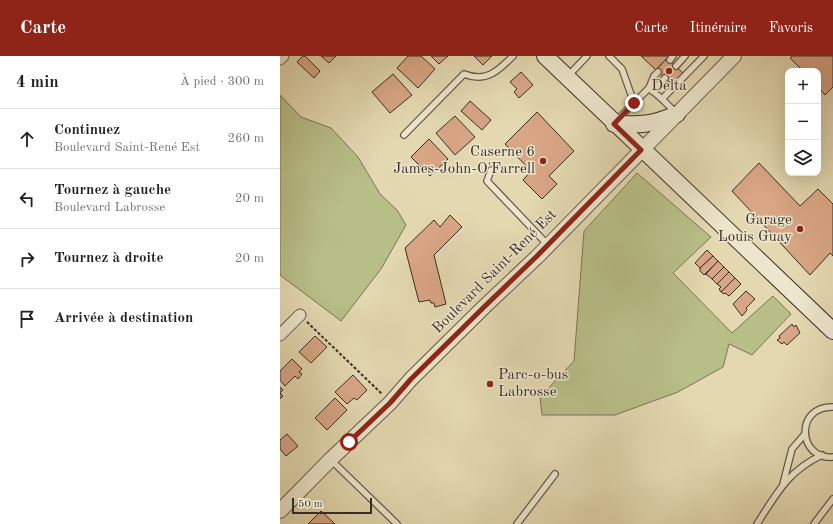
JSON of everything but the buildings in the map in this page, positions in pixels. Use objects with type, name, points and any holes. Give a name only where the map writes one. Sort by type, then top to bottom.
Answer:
[{"type":"main road","points":[[545,56],[641,150],[833,331]]},
{"type":"main road","points":[[614,124],[649,124],[677,114]]},
{"type":"street","points":[[280,59],[283,56]]},
{"type":"street","name":"Boulevard Saint-René Est","points":[[280,511],[331,459],[390,403],[411,379],[734,56]]},
{"type":"street","points":[[280,335],[300,315]]},
{"type":"lane","points":[[404,135],[464,74],[473,78],[482,78],[501,69],[512,56]]},
{"type":"lane","points":[[567,77],[587,56]]},
{"type":"lane","points":[[609,56],[622,69],[634,103]]},
{"type":"lane","points":[[676,66],[685,56]]},
{"type":"lane","points":[[662,99],[704,56]]},
{"type":"lane","points":[[651,89],[654,76],[658,72]]},
{"type":"lane","points":[[614,124],[634,103],[665,78]]},
{"type":"lane","points":[[651,89],[677,114]]},
{"type":"lane","points":[[491,170],[487,181],[547,244]]},
{"type":"lane","points":[[833,407],[819,409],[812,413],[805,426],[804,434],[810,448],[816,453],[833,457]]},
{"type":"lane","points":[[757,524],[782,484],[792,449],[804,434]]},
{"type":"lane","points":[[782,484],[806,463],[822,455]]},
{"type":"lane","points":[[331,459],[397,524]]},
{"type":"lane","points":[[516,524],[555,474]]},
{"type":"lane","points":[[814,524],[833,499]]},
{"type":"path","points":[[300,315],[390,403]]},
{"type":"green space","points":[[280,95],[301,117],[331,128],[358,157],[380,194],[397,210],[406,225],[381,269],[341,321],[280,275]]},
{"type":"green space","points":[[637,173],[711,237],[673,273],[732,333],[773,296],[791,314],[752,355],[729,344],[723,367],[678,392],[615,415],[542,415],[540,397],[574,361],[584,231]]},
{"type":"place","name":"Delta","points":[[669,71]]},
{"type":"place","name":"Caserne 6 James-John-O'Farrell","points":[[543,161]]},
{"type":"place","name":"Garage Louis Guay","points":[[800,229]]},
{"type":"place","name":"Parc-o-bus Labrosse","points":[[490,384]]},
{"type":"route","points":[[349,442],[390,403],[411,379],[537,256],[547,244],[641,150],[614,124],[634,103]]}]
